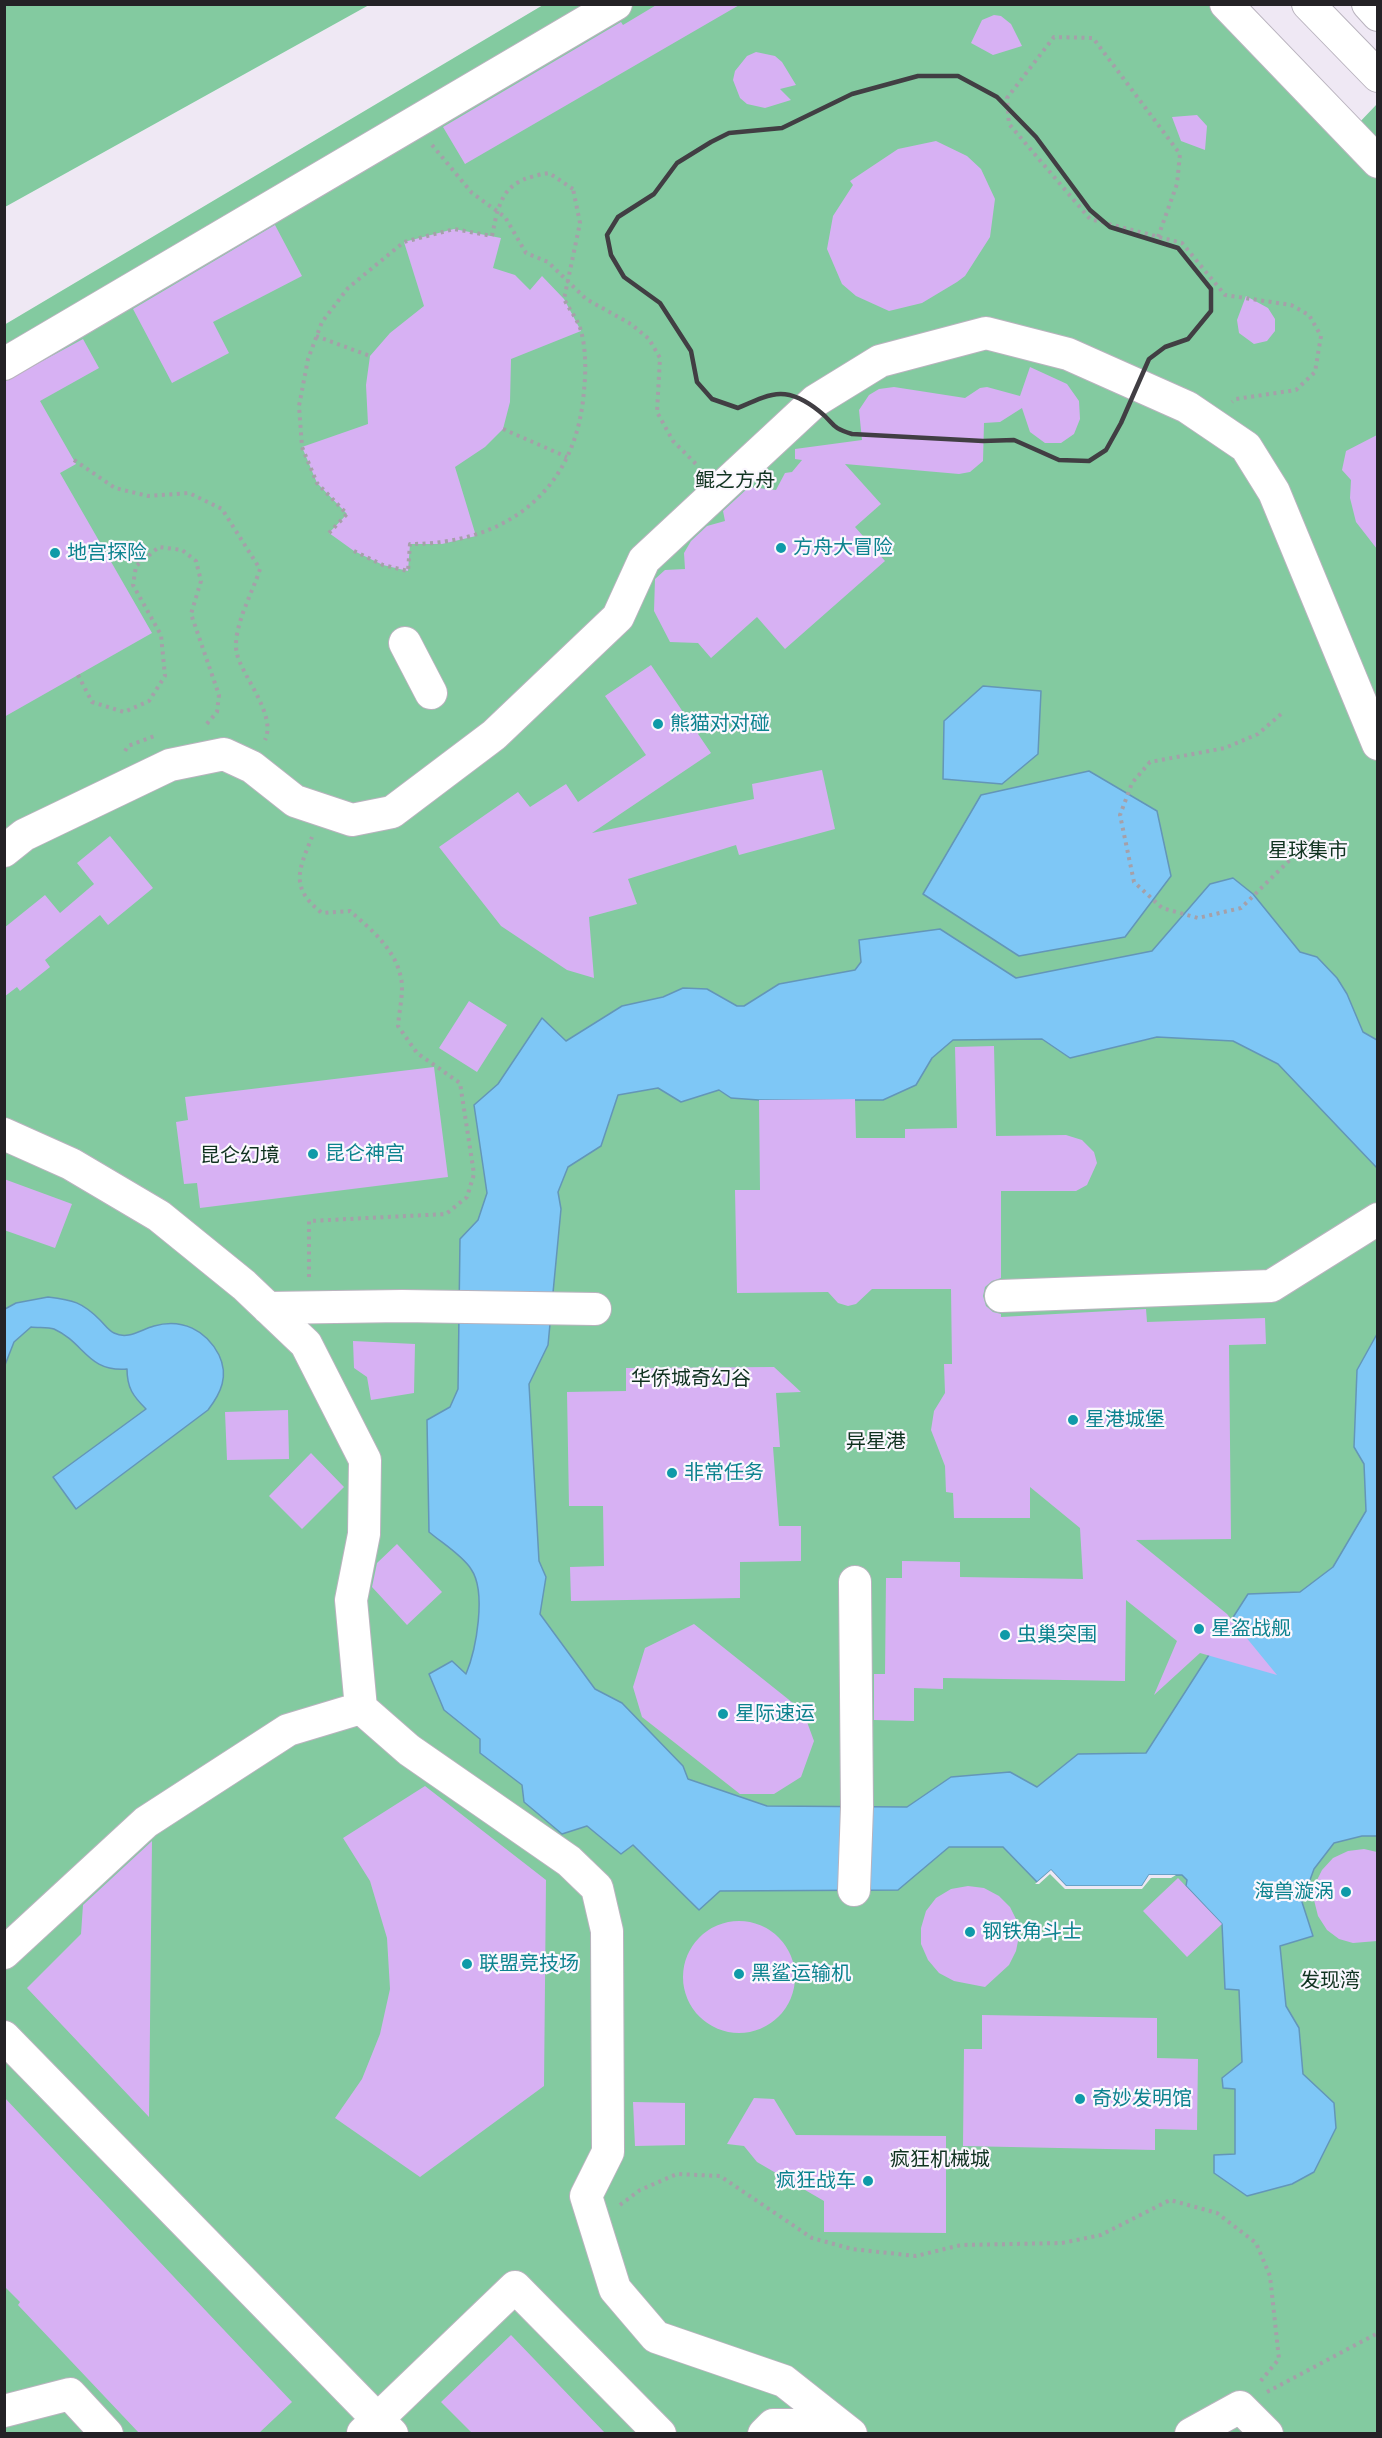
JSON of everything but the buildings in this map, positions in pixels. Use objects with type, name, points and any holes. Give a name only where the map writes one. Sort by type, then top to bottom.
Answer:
[{"type":"street","points":[[4,364],[616,4]]},
{"type":"street","points":[[1226,4],[1377,162]]},
{"type":"street","points":[[1308,4],[1377,76]]},
{"type":"street","points":[[1368,4],[1377,15]]},
{"type":"street","points":[[4,851],[24,835],[170,765],[224,754],[252,767],[295,801],[352,820],[392,812],[494,735],[618,617],[644,560],[815,401],[880,361],[986,333],[1068,354],[1187,407],[1246,447],[1274,492],[1377,744]]},
{"type":"street","points":[[405,643],[431,693]]},
{"type":"street","points":[[4,1134],[71,1164],[159,1216],[244,1285],[306,1344],[365,1460],[364,1534],[351,1600],[361,1708],[409,1750],[569,1861],[597,1888],[607,1931],[608,2152],[586,2196],[615,2289],[656,2337],[784,2381],[851,2433]]},
{"type":"street","points":[[1001,1296],[1271,1286],[1377,1220]]},
{"type":"street","points":[[268,1308],[402,1306],[595,1309]]},
{"type":"street","points":[[854,1890],[857,1807],[855,1582]]},
{"type":"street","points":[[4,1953],[146,1822],[288,1730],[361,1708]]},
{"type":"street","points":[[4,2037],[377,2429],[515,2286],[660,2433]]},
{"type":"street","points":[[4,2411],[70,2394],[107,2433]]},
{"type":"street","points":[[1191,2433],[1240,2407],[1266,2433]]},
{"type":"street","points":[[764,2433],[773,2425],[813,2425],[821,2433]]},
{"type":"path","points":[[1158,237],[1177,184],[1180,154],[1093,38],[1054,37],[1007,98],[1008,124],[1090,219],[1158,237],[1182,243],[1225,295],[1291,305],[1309,315],[1321,336],[1315,372],[1296,390],[1236,399],[1208,421]]},
{"type":"path","points":[[415,122],[442,160],[472,193],[505,217],[526,253],[548,262],[586,299],[631,324],[649,339],[660,358],[657,412],[673,441],[720,489]]},
{"type":"path","points":[[329,533],[346,514],[317,483],[313,474],[302,447],[299,406],[308,359],[322,322],[348,288],[404,242],[454,229],[492,236],[497,211],[509,189],[524,177],[549,174],[573,189],[580,223],[564,299],[581,331],[585,378],[582,418],[567,456],[543,495],[510,521],[476,536],[442,544],[410,544],[408,571],[383,565],[354,551]]},
{"type":"path","points":[[316,336],[370,356]]},
{"type":"path","points":[[503,429],[567,456]]},
{"type":"path","points":[[74,460],[115,488],[148,496],[189,493],[222,509],[260,569],[237,630],[237,654],[261,701],[268,734],[252,767]]},
{"type":"path","points":[[78,675],[92,702],[124,712],[149,700],[165,676],[161,635],[133,585],[136,566],[159,547],[182,550],[196,561],[201,581],[191,614],[219,694],[217,712],[204,728],[194,729]]},
{"type":"path","points":[[1281,714],[1258,734],[1225,748],[1150,762],[1132,783],[1120,815],[1134,882],[1162,908],[1198,918],[1241,908],[1309,841]]},
{"type":"path","points":[[114,792],[115,769],[128,746],[162,735]]},
{"type":"path","points":[[309,1307],[309,1221],[446,1214],[467,1197],[474,1174],[459,1083],[417,1053],[398,1026],[402,980],[395,960],[381,938],[350,911],[322,913],[304,899],[299,877],[323,810]]},
{"type":"path","points":[[601,2243],[612,2211],[640,2190],[677,2174],[720,2176],[812,2238],[852,2249],[916,2256],[961,2245],[1062,2243],[1101,2235],[1170,2200],[1217,2213],[1256,2243],[1270,2276],[1279,2359],[1240,2407]]},
{"type":"path","points":[[1240,2407],[1377,2333]]},
{"type":"green space","points":[[5,4],[369,4],[369,5],[5,207]]},
{"type":"green space","name":"华侨城奇幻谷","points":[[543,5],[1238,5],[1356,126],[1377,104],[1377,2433],[5,2433],[4,325]]},
{"type":"water","points":[[983,686],[1041,691],[1038,754],[1002,784],[943,779],[944,721]]},
{"type":"water","points":[[1089,771],[1157,811],[1171,876],[1125,937],[1019,956],[923,894],[981,795]]},
{"type":"water","points":[[1233,878],[1253,894],[1300,952],[1317,957],[1337,978],[1347,994],[1363,1032],[1377,1040],[1377,1168],[1278,1064],[1233,1041],[1157,1037],[1070,1058],[1042,1039],[953,1040],[932,1058],[916,1085],[883,1100],[759,1100],[731,1098],[719,1090],[681,1102],[658,1088],[618,1095],[601,1146],[568,1167],[558,1192],[561,1209],[548,1345],[529,1384],[539,1561],[546,1577],[540,1614],[595,1689],[622,1703],[683,1766],[688,1779],[767,1806],[907,1807],[951,1777],[1010,1772],[1037,1787],[1078,1754],[1146,1753],[1248,1594],[1300,1592],[1333,1567],[1366,1511],[1364,1464],[1354,1447],[1357,1370],[1377,1334],[1377,1836],[1362,1836],[1334,1843],[1314,1869],[1302,1902],[1313,1936],[1280,1946],[1286,2006],[1299,2028],[1303,2074],[1334,2103],[1336,2128],[1314,2172],[1292,2184],[1247,2196],[1214,2173],[1214,2155],[1235,2154],[1235,2089],[1223,2088],[1222,2078],[1242,2062],[1239,1990],[1225,1989],[1222,1924],[1186,1886],[1187,1880],[1182,1875],[1149,1875],[1142,1886],[1066,1886],[1051,1870],[1037,1882],[1003,1847],[949,1847],[898,1890],[720,1891],[699,1910],[633,1845],[621,1854],[587,1826],[562,1834],[524,1802],[522,1785],[480,1753],[480,1739],[444,1710],[429,1674],[452,1661],[466,1674],[478,1621],[478,1592],[476,1579],[471,1569],[457,1554],[429,1532],[427,1420],[450,1407],[458,1389],[460,1239],[478,1220],[487,1193],[474,1105],[498,1084],[542,1018],[566,1041],[622,1006],[663,997],[683,988],[707,989],[737,1006],[744,1006],[779,984],[855,970],[861,962],[859,940],[940,929],[1016,978],[1152,951],[1210,884]]},
{"type":"water","points":[[48,1297],[71,1301],[82,1306],[94,1314],[110,1331],[119,1335],[129,1335],[164,1324],[192,1328],[214,1346],[223,1370],[220,1391],[208,1410],[76,1509],[53,1477],[146,1409],[132,1391],[127,1369],[103,1366],[54,1329],[31,1327],[14,1342],[5,1365],[5,1309],[16,1303]]},
{"type":"pier","points":[[1051,1870],[1066,1886],[1142,1886],[1149,1875],[1176,1875],[1171,1878],[1151,1878],[1142,1889],[1065,1889],[1050,1874],[1039,1884],[1035,1884]]},
{"type":"railway","points":[[918,76],[958,76],[997,97],[1036,137],[1090,210],[1110,227],[1178,248],[1211,289],[1211,311],[1188,339],[1165,347],[1149,359],[1121,423],[1106,450],[1089,461],[1059,460],[1014,440],[983,441],[852,434],[836,427],[807,403],[788,395],[779,394],[760,398],[738,408],[712,399],[697,382],[691,351],[660,303],[624,277],[611,255],[607,235],[618,217],[654,194],[677,163],[711,142],[729,133],[782,128],[852,94],[918,76]]},
{"type":"place","name":"方舟大冒险","points":[[781,548]]},
{"type":"place","name":"地宫探险","points":[[55,553]]},
{"type":"place","name":"熊猫对对碰","points":[[658,724]]},
{"type":"place","name":"昆仑神宫","points":[[313,1154]]},
{"type":"place","name":"星港城堡","points":[[1073,1420]]},
{"type":"place","name":"非常任务","points":[[672,1473]]},
{"type":"place","name":"星盗战舰","points":[[1199,1629]]},
{"type":"place","name":"虫巢突围","points":[[1005,1635]]},
{"type":"place","name":"星际速运","points":[[723,1714]]},
{"type":"place","name":"海兽漩涡","points":[[1346,1892]]},
{"type":"place","name":"钢铁角斗士","points":[[970,1932]]},
{"type":"place","name":"联盟竞技场","points":[[467,1964]]},
{"type":"place","name":"黑鲨运输机","points":[[739,1974]]},
{"type":"place","name":"奇妙发明馆","points":[[1080,2099]]},
{"type":"place","name":"疯狂战车","points":[[868,2181]]},
{"type":"park label","name":"鲲之方舟","points":[[735,481]]},
{"type":"park label","name":"星球集市","points":[[1308,851]]},
{"type":"park label","name":"昆仑幻境","points":[[240,1156]]},
{"type":"park label","name":"异星港","points":[[876,1442]]},
{"type":"park label","name":"发现湾","points":[[1330,1981]]},
{"type":"park label","name":"疯狂机械城","points":[[940,2160]]}]
